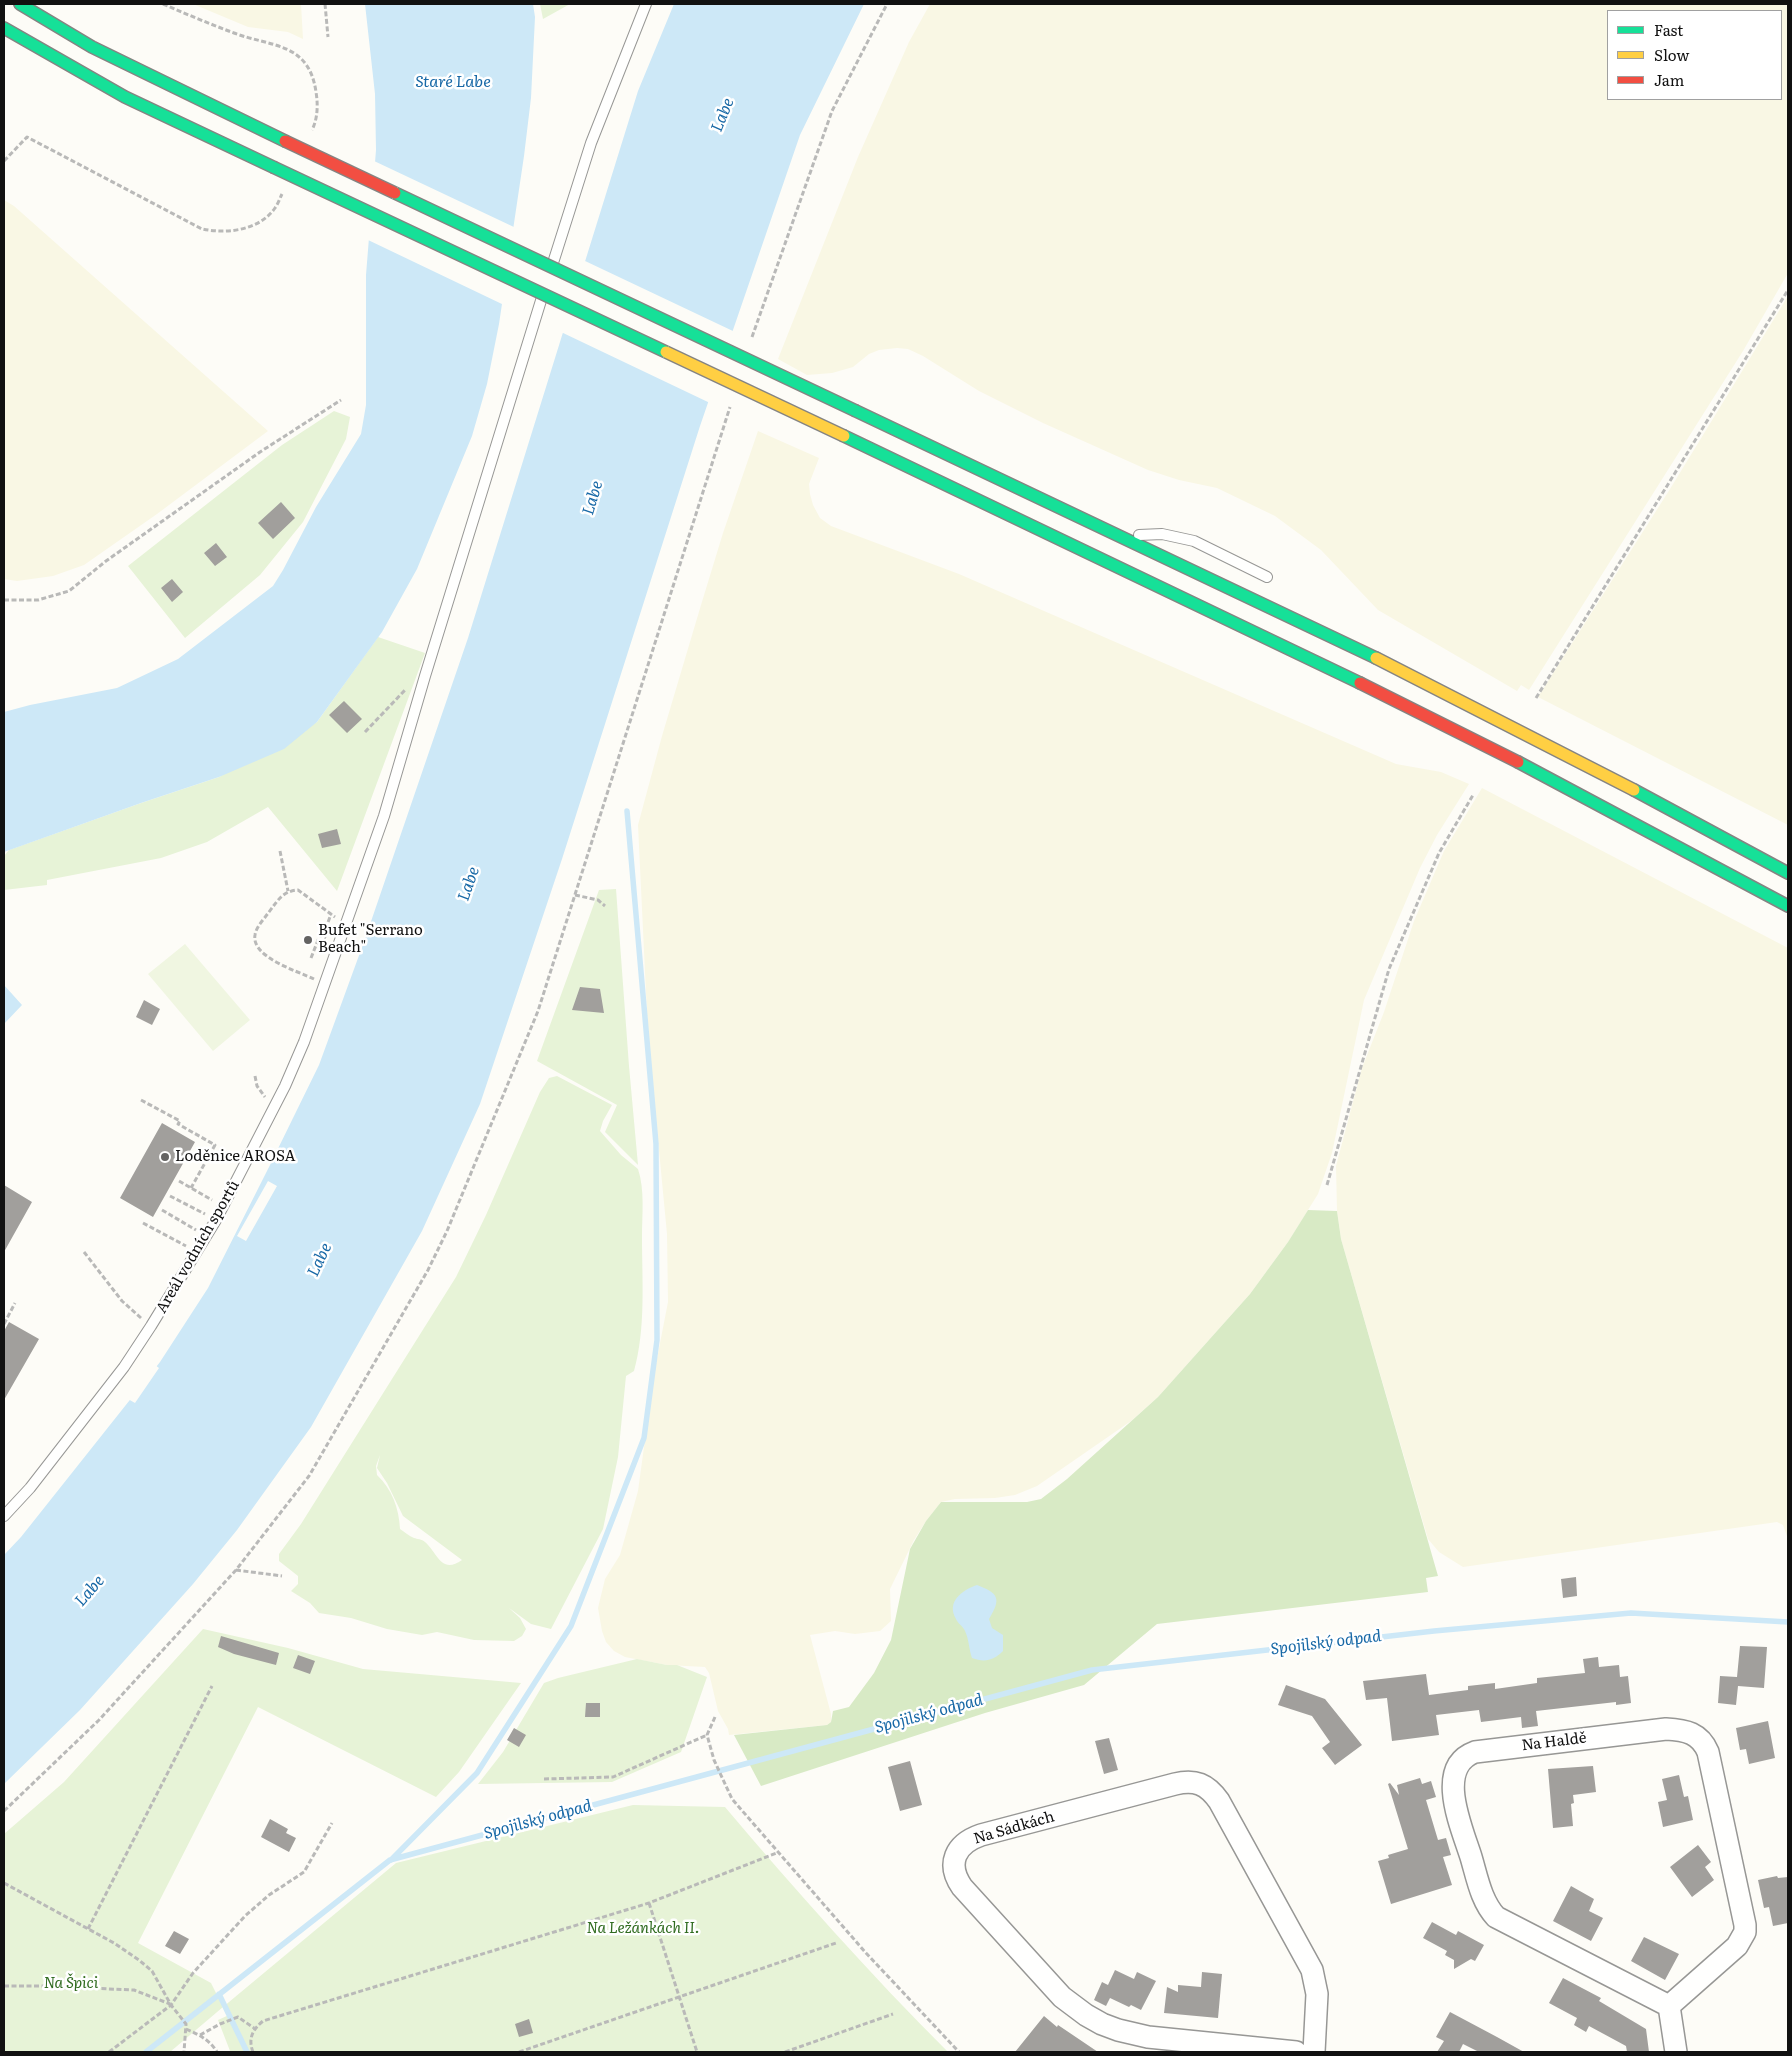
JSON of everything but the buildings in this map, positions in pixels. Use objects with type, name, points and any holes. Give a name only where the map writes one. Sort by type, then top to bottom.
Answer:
[{"type":"main road","points":[[20,4],[107,55],[285,141],[1420,680],[1788,873]]},
{"type":"main road","points":[[4,28],[125,97],[844,436],[1411,708],[1659,836],[1788,906]]},
{"type":"street","name":"Na Haldě","points":[[1666,1728],[1693,1733],[1704,1743],[1711,1760],[1744,1917],[1745,1932],[1737,1946],[1668,2006],[1502,1921],[1492,1912],[1485,1900],[1454,1800],[1456,1773],[1461,1761],[1465,1757],[1484,1750],[1666,1728]]},
{"type":"street","name":"Na Sádkách","points":[[1296,2052],[1148,2036],[1118,2030],[1086,2015],[1051,1986],[962,1887],[955,1872],[954,1864],[957,1852],[968,1841],[981,1835],[1175,1784],[1184,1782],[1203,1784],[1209,1788],[1219,1801],[1312,1970],[1317,1994],[1314,2052]]},
{"type":"street","points":[[1668,2006],[1676,2052]]},
{"type":"lane","name":"Areál vodních sportů","points":[[4,1516],[30,1488],[124,1367],[152,1326],[224,1206],[274,1107],[304,1042],[347,926],[384,816],[425,676],[591,143],[646,4]]},
{"type":"lane","points":[[1120,536],[1162,534],[1194,541],[1267,577]]},
{"type":"path","points":[[325,4],[328,38]]},
{"type":"path","points":[[750,342],[832,112],[887,4]]},
{"type":"path","points":[[4,162],[27,138]]},
{"type":"path","points":[[1536,698],[1788,290]]},
{"type":"path","points":[[4,1811],[99,1720],[236,1570],[309,1476],[428,1270],[447,1231],[538,1011],[732,398]]},
{"type":"path","points":[[4,600],[38,600],[69,591],[106,561],[203,492],[260,452],[341,400]]},
{"type":"path","points":[[365,732],[404,690],[425,676]]},
{"type":"path","points":[[1327,1185],[1389,969],[1439,854],[1473,795]]},
{"type":"path","points":[[280,851],[288,891]]},
{"type":"path","points":[[326,985],[263,955],[256,946],[254,937],[256,929],[281,895],[288,891],[298,890],[347,926]]},
{"type":"path","points":[[575,895],[598,900],[604,906]]},
{"type":"path","points":[[323,936],[331,914]]},
{"type":"path","points":[[254,1076],[257,1086],[274,1107]]},
{"type":"path","points":[[141,1100],[180,1121],[178,1124],[215,1145],[191,1188]]},
{"type":"path","points":[[179,1181],[224,1206]]},
{"type":"path","points":[[170,1196],[216,1220]]},
{"type":"path","points":[[162,1210],[207,1237]]},
{"type":"path","points":[[143,1223],[198,1252]]},
{"type":"path","points":[[84,1252],[122,1301],[152,1326]]},
{"type":"path","points":[[4,1322],[15,1303]]},
{"type":"path","points":[[236,1570],[282,1576]]},
{"type":"path","points":[[88,1930],[212,1686]]},
{"type":"path","points":[[715,1717],[707,1735],[714,1760],[732,1799],[866,1953],[959,2052]]},
{"type":"path","points":[[544,1779],[612,1778],[707,1735]]},
{"type":"path","points":[[109,2052],[171,2005],[192,1973],[245,1916],[270,1895],[304,1872],[332,1823]]},
{"type":"path","points":[[253,2052],[250,2038],[254,2028],[263,2021],[649,1902],[779,1852]]},
{"type":"path","points":[[4,1883],[114,1943],[152,1971],[171,2005],[186,2024],[184,2052]]},
{"type":"path","points":[[649,1902],[697,2052]]},
{"type":"path","points":[[519,2052],[836,1943]]},
{"type":"path","points":[[4,1986],[134,1990],[171,2005]]},
{"type":"path","points":[[785,2052],[893,2014]]},
{"type":"path","points":[[200,2035],[238,2017],[254,2028]]},
{"type":"path","points":[[186,2029],[212,2043],[217,2052]]},
{"type":"shaded area","points":[[193,4],[301,4],[303,39],[288,32],[248,27]]},
{"type":"shaded area","points":[[930,4],[1788,4],[1788,273],[1743,351],[1529,690],[1521,685],[1517,691],[1378,610],[1321,550],[1275,516],[1217,488],[1179,480],[1148,470],[1043,423],[979,391],[923,356],[908,349],[879,350],[869,354],[853,367],[832,373],[807,375],[778,359],[858,157],[909,42]]},
{"type":"shaded area","points":[[4,200],[14,206],[268,431],[157,514],[84,565],[53,576],[17,581],[4,579]]},
{"type":"shaded area","points":[[1788,296],[1788,825],[1538,697],[1670,489]]},
{"type":"shaded area","points":[[758,431],[819,458],[809,484],[810,494],[820,518],[831,526],[959,574],[1396,764],[1441,772],[1469,784],[1437,835],[1420,868],[1364,1000],[1332,1153],[1318,1194],[1288,1242],[1250,1294],[1158,1397],[1131,1421],[1037,1486],[1015,1495],[995,1498],[955,1499],[941,1502],[914,1540],[890,1589],[891,1621],[880,1631],[855,1634],[835,1631],[810,1635],[831,1714],[831,1722],[827,1725],[729,1735],[728,1729],[718,1711],[709,1673],[705,1667],[667,1665],[625,1657],[614,1651],[606,1642],[598,1608],[605,1579],[620,1555],[638,1491],[654,1374],[668,1302],[667,1234],[648,1035],[638,825],[701,605],[723,533]]},
{"type":"shaded area","points":[[1482,788],[1788,948],[1788,1539],[1783,1525],[1777,1522],[1463,1567],[1439,1552],[1428,1539],[1341,1239],[1337,1211],[1336,1166],[1362,1068],[1384,1012],[1414,921],[1444,851]]},
{"type":"green space","points":[[540,4],[570,4],[543,19]]},
{"type":"green space","points":[[334,411],[350,417],[346,439],[303,522],[260,575],[185,638],[128,566],[282,445]]},
{"type":"green space","points":[[378,637],[425,653],[337,891],[268,807],[207,842],[161,858],[47,880],[47,885],[4,890],[4,856],[9,850],[219,777],[317,722]]},
{"type":"green space","points":[[616,889],[638,1165],[605,1132],[617,1105],[537,1061],[599,890]]},
{"type":"green space","points":[[185,944],[250,1020],[213,1051],[148,974]]},
{"type":"green space","points":[[557,1076],[612,1105],[600,1131],[621,1155],[638,1169],[642,1185],[642,1321],[634,1371],[626,1376],[618,1457],[603,1529],[551,1629],[531,1624],[509,1608],[520,1618],[526,1629],[522,1636],[514,1641],[474,1640],[437,1632],[422,1635],[387,1629],[351,1618],[319,1613],[310,1603],[291,1591],[298,1584],[298,1576],[279,1561],[279,1554],[301,1524],[456,1277],[486,1215],[540,1092],[549,1078]],"holes":[[[380,1455],[377,1468],[387,1483],[403,1516],[462,1560],[455,1564],[444,1564],[424,1541],[412,1537],[400,1529],[394,1499],[387,1486],[377,1475],[376,1466]]]},
{"type":"green space","points":[[1308,1210],[1337,1211],[1341,1239],[1438,1576],[1426,1578],[1428,1592],[1157,1624],[1084,1685],[985,1713],[761,1786],[734,1735],[827,1725],[831,1722],[833,1711],[849,1707],[874,1673],[891,1640],[910,1549],[926,1521],[941,1502],[1027,1502],[1041,1499],[1067,1479],[1158,1397],[1250,1294],[1288,1242]]},
{"type":"green space","name":"Na Špici","points":[[203,1629],[288,1648],[363,1669],[521,1683],[459,1772],[436,1797],[258,1707],[138,1943],[211,1983],[223,2007],[170,2052],[4,2052],[4,1834],[64,1782]]},
{"type":"green space","points":[[637,1659],[677,1665],[707,1677],[681,1752],[612,1782],[478,1784],[503,1752],[544,1683]]},
{"type":"green space","name":"Na Ležánkách II.","points":[[633,1805],[725,1807],[834,1932],[948,2052],[228,2052],[230,2051],[218,2020],[229,2015],[223,2007],[396,1863]]},
{"type":"water","name":"Staré Labe","points":[[365,4],[533,4],[535,17],[531,98],[524,156],[499,324],[487,384],[472,436],[417,569],[382,632],[317,722],[284,749],[219,777],[4,852],[4,712],[117,688],[178,659],[273,586],[316,507],[361,434],[366,405],[366,275],[376,150],[375,94]]},
{"type":"water","name":"Labe","points":[[674,4],[864,4],[800,135],[700,426],[562,859],[480,1104],[422,1231],[311,1427],[237,1530],[193,1584],[80,1710],[4,1784],[4,1555],[21,1537],[160,1362],[208,1288],[319,1065],[365,939],[468,638],[638,91]]},
{"type":"water","points":[[4,985],[22,1005],[4,1024]]},
{"type":"water","points":[[977,1585],[990,1591],[996,1597],[996,1606],[989,1619],[992,1628],[1003,1635],[1003,1651],[996,1657],[985,1660],[972,1658],[964,1629],[953,1613],[954,1602],[961,1593]]},
{"type":"pier","points":[[372,160],[516,228],[504,305],[366,239]]},
{"type":"pier","points":[[583,260],[735,332],[710,403],[561,332]]},
{"type":"pier","points":[[268,1181],[277,1186],[246,1241],[237,1236]]},
{"type":"pier","points":[[155,1365],[159,1368],[135,1403],[128,1399]]},
{"type":"waterway","points":[[391,1860],[477,1773],[571,1626],[644,1438],[657,1340],[656,1144],[627,811]]},
{"type":"waterway","name":"Spojilský odpad","points":[[146,2052],[390,1860],[1092,1670],[1434,1631],[1631,1613],[1788,1622]]},
{"type":"waterway","points":[[219,1994],[247,2052]]},
{"type":"traffic: fast","points":[[20,4],[92,47],[285,141]]},
{"type":"traffic: fast","points":[[4,28],[125,97],[273,167]]},
{"type":"traffic: fast","points":[[273,167],[666,352]]},
{"type":"traffic: fast","points":[[395,193],[856,411]]},
{"type":"traffic: fast","points":[[856,411],[1376,658]]},
{"type":"traffic: fast","points":[[844,436],[1360,683]]},
{"type":"traffic: fast","points":[[1518,762],[1788,906]]},
{"type":"traffic: fast","points":[[1634,790],[1788,873]]},
{"type":"traffic: slow","points":[[666,352],[844,436]]},
{"type":"traffic: slow","points":[[1376,658],[1634,790]]},
{"type":"traffic: jam","points":[[285,141],[395,193]]},
{"type":"traffic: jam","points":[[1360,683],[1518,762]]},
{"type":"place","name":"Bufet \"Serrano Beach\"","points":[[308,940]]},
{"type":"place","name":"Loděnice AROSA","points":[[165,1157]]}]
